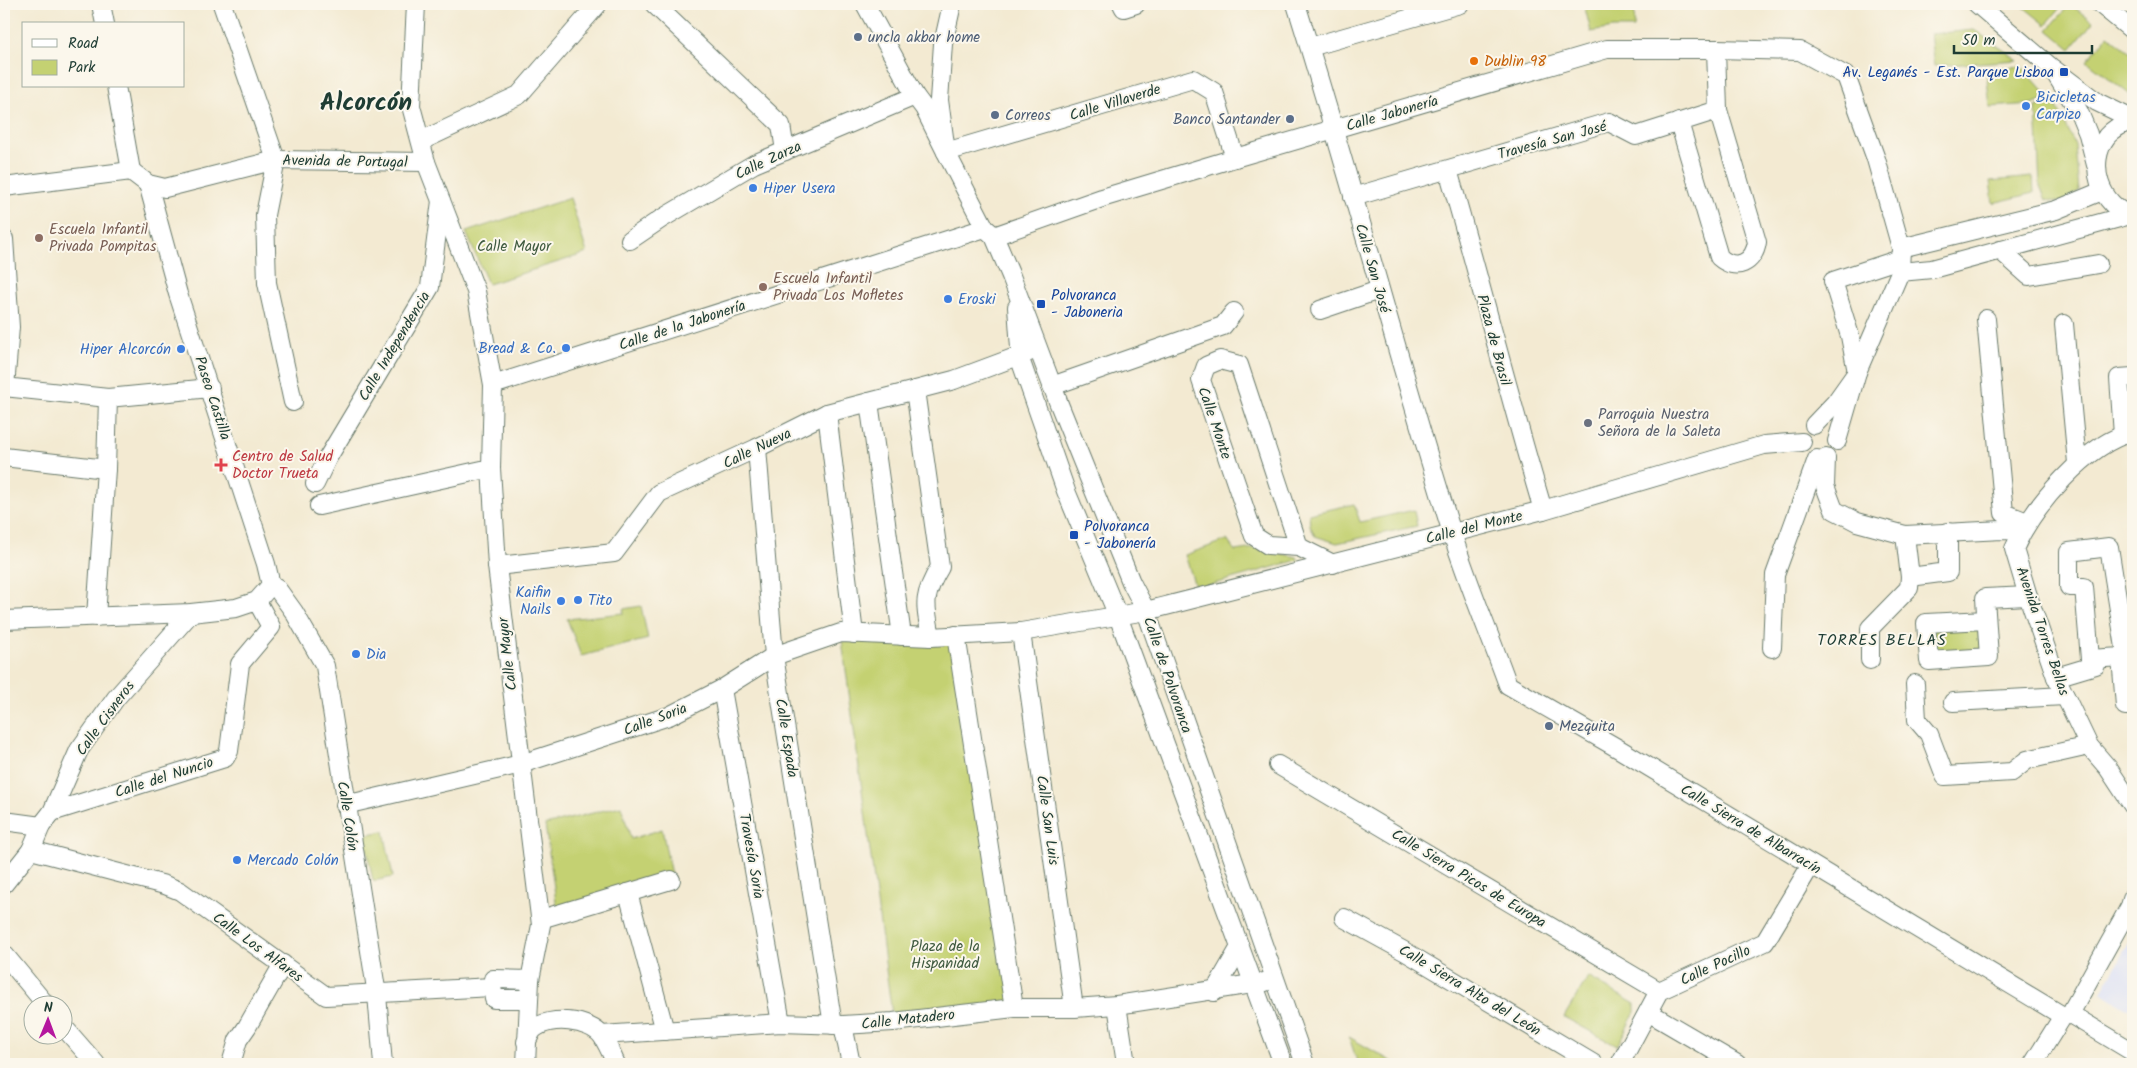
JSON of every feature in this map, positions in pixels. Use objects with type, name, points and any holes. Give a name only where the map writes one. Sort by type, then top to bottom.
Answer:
[{"type":"street","points":[[101,4],[105,22]]},
{"type":"street","points":[[222,4],[276,160],[265,215],[267,283],[293,402]]},
{"type":"street","name":"Calle Mayor","points":[[416,4],[412,106],[426,162],[476,291],[493,385],[491,468],[497,566],[541,918],[530,980],[526,1064]]},
{"type":"street","points":[[421,141],[519,95],[598,4]]},
{"type":"street","points":[[654,4],[780,125],[786,151]]},
{"type":"street","points":[[865,4],[915,96],[924,108],[946,152]]},
{"type":"street","name":"Calle de Polvoranca","points":[[952,4],[943,44],[939,100],[946,152],[989,232],[1016,291],[1131,582],[1146,611],[1305,1064]]},
{"type":"street","points":[[1122,4],[1124,8],[1136,4]]},
{"type":"street","name":"Calle San José","points":[[1296,4],[1335,129],[1379,290],[1452,533]]},
{"type":"street","points":[[1310,47],[1460,4]]},
{"type":"street","points":[[1977,4],[2052,68],[2097,102],[2133,119]]},
{"type":"street","points":[[2100,4],[2133,31]]},
{"type":"street","name":"Calle Jabonería","points":[[989,232],[1607,49],[1800,51],[1846,76],[1876,159],[1900,254]]},
{"type":"street","points":[[1679,122],[1719,257],[1726,263],[1736,265],[1749,261],[1756,252],[1758,242],[1718,110],[1716,49]]},
{"type":"street","points":[[2052,68],[2079,112],[2088,134],[2102,191],[2109,201],[2132,216]]},
{"type":"street","name":"Calle Villaverde","points":[[946,152],[1193,79],[1214,92],[1235,158]]},
{"type":"street","points":[[116,88],[131,171],[148,184]]},
{"type":"street","name":"Calle Zarza","points":[[630,240],[661,219],[754,164],[915,96]]},
{"type":"street","name":"Travesía San José","points":[[1353,197],[1609,122],[1636,136],[1718,110]]},
{"type":"street","points":[[2096,166],[2100,150],[2107,137],[2118,126],[2133,119]]},
{"type":"street","name":"Avenida de Portugal","points":[[148,184],[166,188],[276,160],[426,162]]},
{"type":"street","name":"Plaza de Brasil","points":[[1448,170],[1470,246],[1505,384],[1542,510]]},
{"type":"street","points":[[4,187],[131,171]]},
{"type":"street","name":"Paseo Castilla","points":[[148,184],[178,294],[210,388],[271,585]]},
{"type":"street","points":[[1822,459],[1810,456],[1804,450],[1802,442],[1804,433],[1835,403],[1857,372],[1850,336],[1833,281],[1900,254],[2056,210],[2082,201],[2102,191]]},
{"type":"street","name":"Calle Independencia","points":[[315,484],[327,459],[430,287],[441,198]]},
{"type":"street","points":[[1900,254],[1932,269],[2132,216]]},
{"type":"street","name":"Calle de la Jabonería","points":[[493,385],[989,232]]},
{"type":"street","points":[[4,239],[7,327],[4,387],[108,398],[210,388]]},
{"type":"street","points":[[2000,250],[2030,276],[2098,264]]},
{"type":"street","points":[[1772,648],[1775,575],[1822,459],[1834,452],[1857,372],[1900,254]]},
{"type":"street","points":[[1320,310],[1379,290]]},
{"type":"street","name":"Calle de Polvoranca","points":[[1016,291],[1020,362],[1066,491],[1118,616],[1283,1064]]},
{"type":"street","points":[[1052,386],[1222,326],[1234,312]]},
{"type":"street","points":[[1986,319],[2004,513],[2025,526]]},
{"type":"street","points":[[2064,324],[2077,463]]},
{"type":"street","name":"Calle Nueva","points":[[497,566],[614,553],[659,493],[757,448],[827,413],[954,380],[1039,348]]},
{"type":"street","name":"Calle Monte","points":[[1299,547],[1239,365],[1220,360],[1206,366],[1201,380],[1254,536],[1268,545],[1299,547],[1333,564]]},
{"type":"street","points":[[2128,433],[2119,378],[2133,377]]},
{"type":"street","points":[[915,390],[940,567],[928,587],[926,607],[931,637]]},
{"type":"street","points":[[96,617],[106,469],[108,398]]},
{"type":"street","points":[[869,402],[902,636]]},
{"type":"street","points":[[827,413],[854,634]]},
{"type":"street","points":[[1814,425],[1830,426],[1836,434],[1837,441]]},
{"type":"street","name":"Avenida Torres Bellas","points":[[2128,433],[2077,463],[2025,526],[2014,549],[2056,677],[2089,746],[2108,768],[2133,806]]},
{"type":"street","name":"Calle del Monte","points":[[1021,632],[1146,611],[1542,510],[1764,446],[1802,442]]},
{"type":"street","name":"Calle Espada","points":[[757,448],[774,656],[838,1025],[851,1064]]},
{"type":"street","points":[[4,457],[106,469]]},
{"type":"street","points":[[1822,459],[1825,486],[1834,510],[1857,522],[1906,535],[2025,526]]},
{"type":"street","points":[[319,506],[491,468]]},
{"type":"street","points":[[1910,577],[1948,572],[1948,532]]},
{"type":"street","name":"Calle Sierra de Albarracín","points":[[1452,533],[1508,685],[1619,748],[1810,865],[2066,1015],[2133,1052]]},
{"type":"street","points":[[1870,660],[1870,628],[1909,588],[1910,577],[1906,535]]},
{"type":"street","points":[[2056,677],[2096,665],[2090,660],[2084,587],[2069,587],[2069,552],[2109,547],[2130,679],[2133,679]]},
{"type":"street","points":[[4,620],[191,613],[236,608],[257,601],[271,585]]},
{"type":"street","name":"Calle Colón","points":[[271,585],[276,587],[294,612],[325,666],[345,805],[377,995],[383,1064]]},
{"type":"street","points":[[1986,620],[1985,598],[2028,596]]},
{"type":"street","points":[[257,601],[270,627]]},
{"type":"street","name":"Calle del Nuncio","points":[[52,812],[225,758],[229,751],[240,664],[270,627],[294,612]]},
{"type":"street","name":"Calle Cisneros","points":[[4,884],[31,850],[41,826],[52,812],[79,750],[116,698],[191,613]]},
{"type":"street","name":"Calle Soria","points":[[345,805],[521,764],[669,716],[722,689],[774,656],[841,633],[931,637],[1021,632]]},
{"type":"street","name":"Calle San Luis","points":[[1021,632],[1074,1008]]},
{"type":"street","points":[[956,635],[1014,1008]]},
{"type":"street","points":[[2090,660],[2121,657],[2125,706],[2133,706]]},
{"type":"street","points":[[1915,684],[1917,720],[1929,734],[1945,776],[2012,772],[2027,760],[2089,746]]},
{"type":"street","name":"Travesía Soria","points":[[722,689],[781,1023]]},
{"type":"street","points":[[1953,702],[2065,696]]},
{"type":"street","name":"Calle Sierra Picos de Europa","points":[[1278,765],[1659,991]]},
{"type":"street","points":[[2108,768],[2133,789]]},
{"type":"street","points":[[4,821],[41,826]]},
{"type":"street","name":"Calle Los Alfares","points":[[31,850],[165,885],[180,891],[326,996],[377,995],[492,987],[493,979],[530,980]]},
{"type":"street","name":"Calle Pocillo","points":[[1659,991],[1765,942],[1810,865]]},
{"type":"street","points":[[541,918],[672,880]]},
{"type":"street","points":[[628,893],[665,1031]]},
{"type":"street","points":[[2033,1064],[2066,1015],[2130,906],[2133,896]]},
{"type":"street","name":"Calle Sierra Alto del León","points":[[1344,918],[1404,951],[1594,1064]]},
{"type":"street","points":[[1214,992],[1240,948]]},
{"type":"street","points":[[4,954],[38,996]]},
{"type":"street","points":[[231,1064],[238,1040],[283,964]]},
{"type":"street","name":"Calle Matadero","points":[[602,1035],[781,1023],[838,1025],[894,1022],[1014,1008],[1074,1008],[1117,1005],[1214,992],[1276,980]]},
{"type":"street","points":[[492,987],[494,998],[529,999]]},
{"type":"street","points":[[1620,1064],[1659,991]]},
{"type":"street","points":[[1117,1005],[1126,1064]]},
{"type":"street","points":[[1648,1012],[1737,1064]]},
{"type":"street","points":[[526,1042],[535,1028],[551,1022],[570,1021],[585,1023],[602,1035],[616,1064]]},
{"type":"street","points":[[72,1036],[96,1064]]},
{"type":"shaded area","points":[[2133,935],[2133,1012],[2101,992]]},
{"type":"green space","points":[[1584,4],[1635,4],[1634,28],[1613,28],[1591,32]]},
{"type":"green space","points":[[2020,4],[2063,4],[2046,25]]},
{"type":"green space","points":[[2070,4],[2093,22],[2071,49],[2048,30]]},
{"type":"green space","points":[[1974,30],[2018,60],[1934,66],[1930,34]]},
{"type":"green space","points":[[2108,35],[2133,54],[2133,97],[2087,61]]},
{"type":"green space","points":[[2021,66],[2049,97],[2032,104],[1990,107],[1986,70]]},
{"type":"green space","points":[[2054,100],[2075,145],[2079,191],[2062,203],[2046,200],[2040,186],[2036,107]]},
{"type":"green space","points":[[2033,177],[2034,193],[1993,203],[1990,181]]},
{"type":"green space","name":"Calle Mayor","points":[[570,198],[587,253],[488,284],[466,232]]},
{"type":"green space","points":[[1354,504],[1360,522],[1414,510],[1417,526],[1337,543],[1315,536],[1310,525],[1309,514]]},
{"type":"green space","points":[[1227,540],[1235,551],[1255,548],[1297,557],[1298,560],[1196,589],[1185,555]]},
{"type":"green space","points":[[641,606],[648,639],[581,656],[567,619],[624,613],[623,609]]},
{"type":"green space","points":[[1986,620],[1985,658],[1929,661],[1926,623]]},
{"type":"green space","name":"Plaza de la Hispanidad","points":[[841,633],[956,635],[1014,1008],[893,1022]]},
{"type":"green space","points":[[621,806],[631,839],[662,829],[671,875],[557,908],[545,825]]},
{"type":"green space","points":[[384,831],[393,877],[373,881],[364,835]]},
{"type":"green space","points":[[1588,977],[1635,1004],[1635,1012],[1617,1046],[1564,1017]]},
{"type":"green space","points":[[1349,1037],[1396,1064],[1358,1064]]},
{"type":"place","name":"uncla akbar home","points":[[858,37]]},
{"type":"place","name":"Dublin 98","points":[[1474,61]]},
{"type":"place","name":"Av. Leganés - Est. Parque Lisboa","points":[[2064,72]]},
{"type":"place","name":"Bicicletas Carpizo","points":[[2026,106]]},
{"type":"place","name":"Correos","points":[[995,115]]},
{"type":"place","name":"Banco Santander","points":[[1290,119]]},
{"type":"place","name":"Hiper Usera","points":[[753,188]]},
{"type":"place","name":"Escuela Infantil Privada Pompitas","points":[[39,238]]},
{"type":"place","name":"Escuela Infantil Privada Los Mofletes","points":[[763,287]]},
{"type":"place","name":"Eroski","points":[[948,299]]},
{"type":"place","name":"Polvoranca - Jaboneria","points":[[1041,304]]},
{"type":"place","name":"Bread & Co.","points":[[566,348]]},
{"type":"place","name":"Hiper Alcorcón","points":[[181,349]]},
{"type":"place","name":"Parroquia Nuestra Señora de la Saleta","points":[[1588,423]]},
{"type":"place","name":"Centro de Salud Doctor Trueta","points":[[221,465]]},
{"type":"place","name":"Polvoranca - Jabonería","points":[[1074,535]]},
{"type":"place","name":"Tito","points":[[578,600]]},
{"type":"place","name":"Kaifin Nails","points":[[561,601]]},
{"type":"place","name":"Dia","points":[[356,654]]},
{"type":"place","name":"Mezquita","points":[[1549,726]]},
{"type":"place","name":"Mercado Colón","points":[[237,860]]},
{"type":"district","name":"Alcorcón","points":[[366,101]]},
{"type":"district","name":"TORRES BELLAS","points":[[1882,639]]}]
